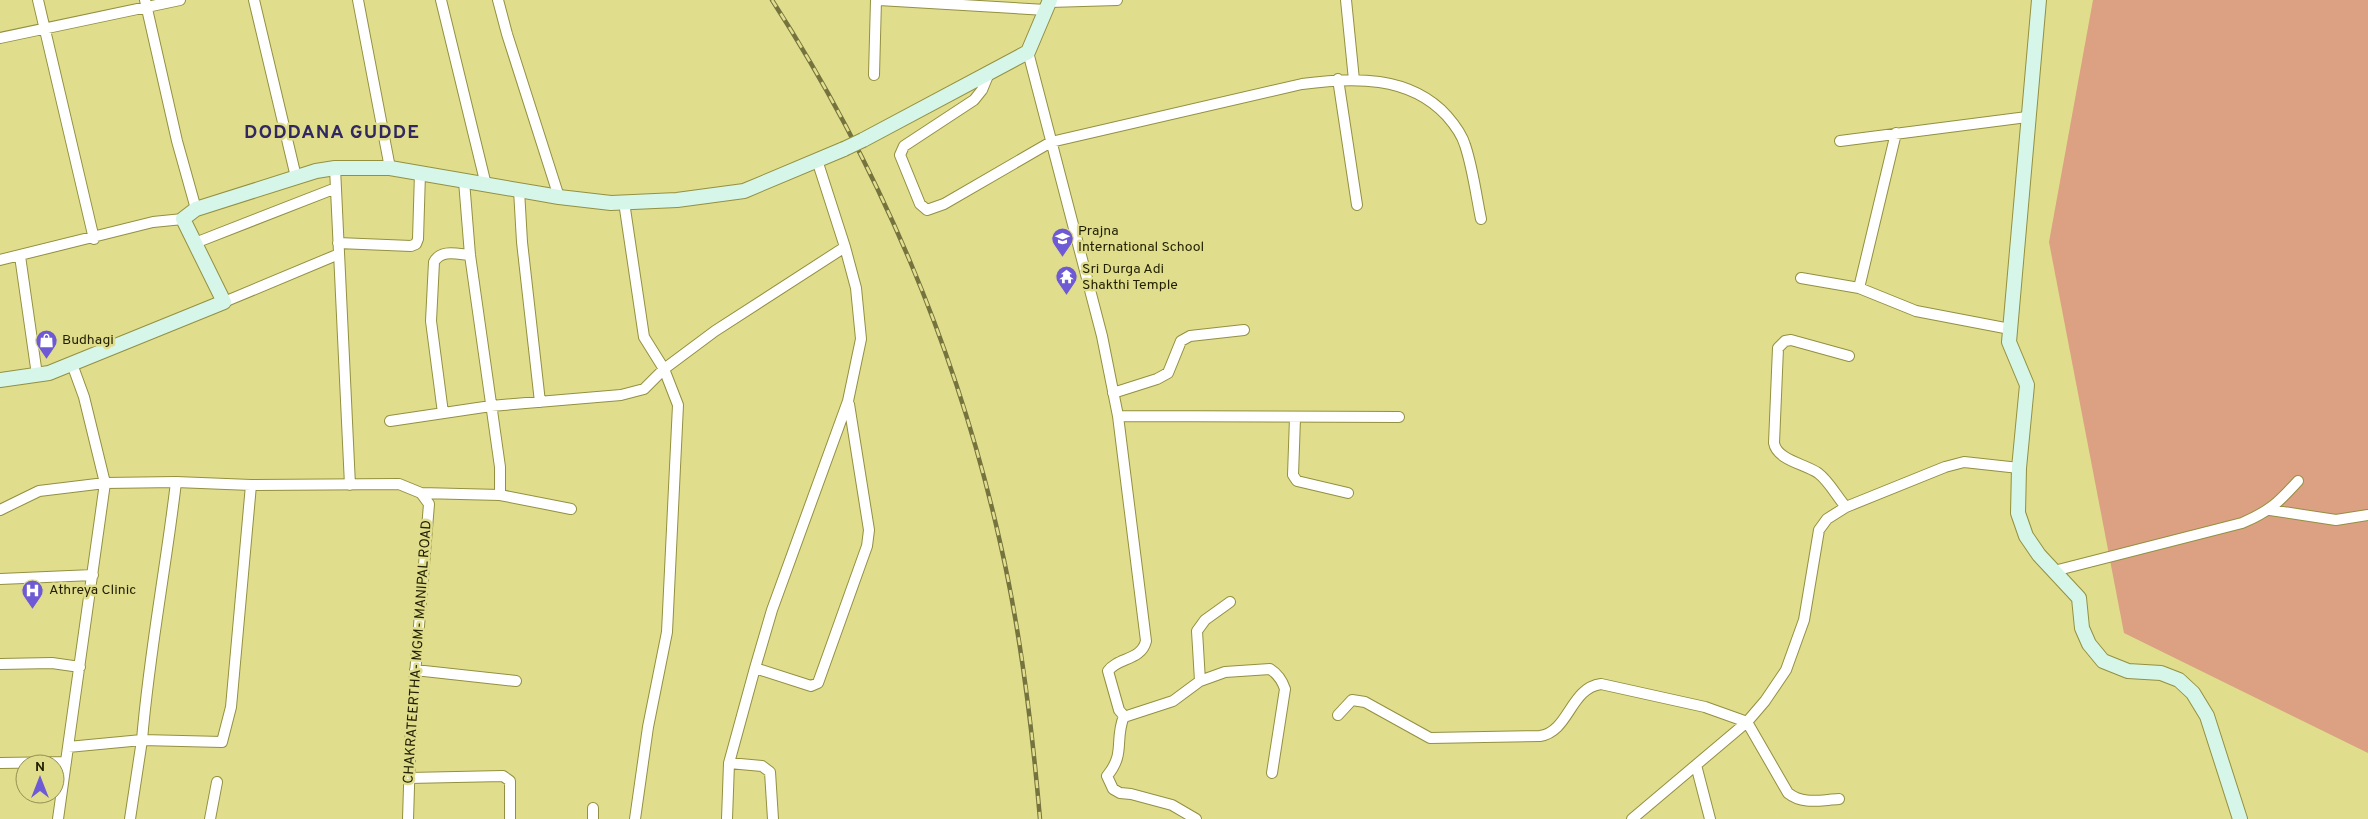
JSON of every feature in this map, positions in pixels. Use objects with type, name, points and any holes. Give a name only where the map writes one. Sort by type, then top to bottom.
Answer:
[{"type":"street","points":[[38,0],[94,239]]},
{"type":"street","points":[[0,38],[146,4],[180,0]]},
{"type":"street","points":[[254,0],[296,177]]},
{"type":"street","points":[[358,0],[390,168]]},
{"type":"street","points":[[441,0],[486,184]]},
{"type":"street","points":[[498,0],[559,197]]},
{"type":"street","points":[[874,75],[877,0],[1048,4],[1118,0]]},
{"type":"street","points":[[1346,0],[1354,80]]},
{"type":"street","points":[[2039,0],[2009,342],[2028,385],[2019,468],[2018,513],[2026,536],[2039,555],[2079,598],[2082,628],[2090,644],[2103,661],[2128,671],[2161,673],[2179,680],[2193,693],[2207,716],[2240,819]]},
{"type":"street","points":[[146,4],[177,141],[196,209]]},
{"type":"street","points":[[1048,4],[1028,52],[1102,336],[1118,416],[1146,641],[1144,648],[1137,655],[1112,666],[1108,672],[1119,710],[1124,716]]},
{"type":"street","points":[[0,260],[94,239],[153,222],[183,219],[196,209],[316,171],[335,168],[390,168],[559,197],[624,202],[678,200],[744,191],[863,140],[1028,52]]},
{"type":"street","points":[[989,73],[982,90],[974,100],[904,146],[900,155],[920,204],[927,210],[934,209],[1051,142],[1302,84],[1338,79],[1373,80],[1415,91],[1441,109],[1454,123],[1465,144],[1481,219]]},
{"type":"street","points":[[1338,79],[1357,205]]},
{"type":"street","points":[[1840,141],[2028,117]]},
{"type":"street","points":[[1859,288],[1896,133]]},
{"type":"street","points":[[727,819],[729,763],[754,668],[772,610],[848,401],[861,339],[856,288],[817,160]]},
{"type":"street","points":[[335,168],[350,485]]},
{"type":"street","points":[[338,243],[411,246],[416,244],[418,240],[420,173]]},
{"type":"street","points":[[464,181],[470,254],[500,467],[500,496]]},
{"type":"street","points":[[195,243],[336,188]]},
{"type":"street","points":[[519,190],[522,242],[540,402]]},
{"type":"street","points":[[624,202],[644,337],[664,370],[678,406],[667,632],[648,727],[635,819]]},
{"type":"street","points":[[183,219],[224,302]]},
{"type":"street","points":[[390,421],[491,406],[620,394],[644,389],[664,370],[714,331],[845,247]]},
{"type":"street","points":[[444,413],[431,321],[434,262],[437,256],[442,253],[470,254]]},
{"type":"street","points":[[0,380],[49,373],[339,254]]},
{"type":"street","points":[[20,256],[37,375]]},
{"type":"street","points":[[1801,278],[1859,288],[1916,311],[2010,329]]},
{"type":"street","points":[[1113,393],[1157,379],[1168,373],[1181,341],[1190,336],[1244,330]]},
{"type":"street","points":[[1846,507],[1818,473],[1782,454],[1775,448],[1774,443],[1778,348],[1780,345],[1791,340],[1849,356]]},
{"type":"street","points":[[58,819],[105,483],[84,396],[72,364]]},
{"type":"street","points":[[754,668],[811,686],[818,683],[867,546],[868,519],[848,401]]},
{"type":"street","points":[[1118,416],[1400,417]]},
{"type":"street","points":[[1295,418],[1293,474],[1298,481],[1348,493]]},
{"type":"street","points":[[1632,819],[1746,722],[1765,701],[1786,670],[1804,620],[1819,530],[1827,519],[1846,507],[1964,462],[2019,468]]},
{"type":"street","points":[[2054,571],[2242,523],[2270,510],[2298,481]]},
{"type":"street","points":[[130,819],[142,740],[148,671],[176,482]]},
{"type":"street","points":[[0,510],[39,491],[105,483],[176,482],[251,485],[399,484],[421,493],[500,496],[571,509]]},
{"type":"street","points":[[68,747],[142,740],[222,742],[231,707],[251,485]]},
{"type":"street","name":"CHAKRATEERTHA- MGM- MANIPAL ROAD","points":[[408,819],[416,670],[429,504],[421,493]]},
{"type":"street","points":[[2270,510],[2336,520],[2368,515]]},
{"type":"street","points":[[0,579],[93,576]]},
{"type":"street","points":[[1200,681],[1197,631],[1205,620],[1230,602]]},
{"type":"street","points":[[0,664],[52,663],[80,668]]},
{"type":"street","points":[[1124,716],[1173,701],[1200,681],[1225,672],[1270,669],[1276,672],[1284,689],[1272,774]]},
{"type":"street","points":[[416,670],[516,681]]},
{"type":"street","points":[[1338,715],[1352,700],[1366,702],[1430,738],[1540,736],[1554,731],[1584,690],[1592,685],[1601,684],[1705,707],[1746,722],[1788,793],[1804,802],[1839,799]]},
{"type":"street","points":[[1124,716],[1119,728],[1119,758],[1107,776],[1113,789],[1120,793],[1172,805],[1196,819]]},
{"type":"street","points":[[0,763],[66,762]]},
{"type":"street","points":[[729,763],[762,766],[770,772],[773,819]]},
{"type":"street","points":[[1696,765],[1710,819]]},
{"type":"street","points":[[409,778],[504,776],[510,781],[510,819]]},
{"type":"street","points":[[210,819],[217,782]]},
{"type":"street","points":[[592,819],[593,808]]},
{"type":"shaded area","points":[[2093,0],[2368,0],[2368,753],[2124,633],[2049,242]]},
{"type":"railway","points":[[772,0],[811,63],[847,128],[880,194],[910,261],[937,330],[961,400],[982,470],[1000,542],[1014,611],[1029,714],[1040,819]]},
{"type":"place","name":"Prajna International School","points":[[1062,258]]},
{"type":"place","name":"Sri Durga Adi Shakthi Temple","points":[[1066,296]]},
{"type":"place","name":"Budhagi","points":[[46,359]]},
{"type":"place","name":"Athreya Clinic","points":[[33,609]]},
{"type":"district","name":"DODDANA GUDDE","points":[[332,133]]}]
